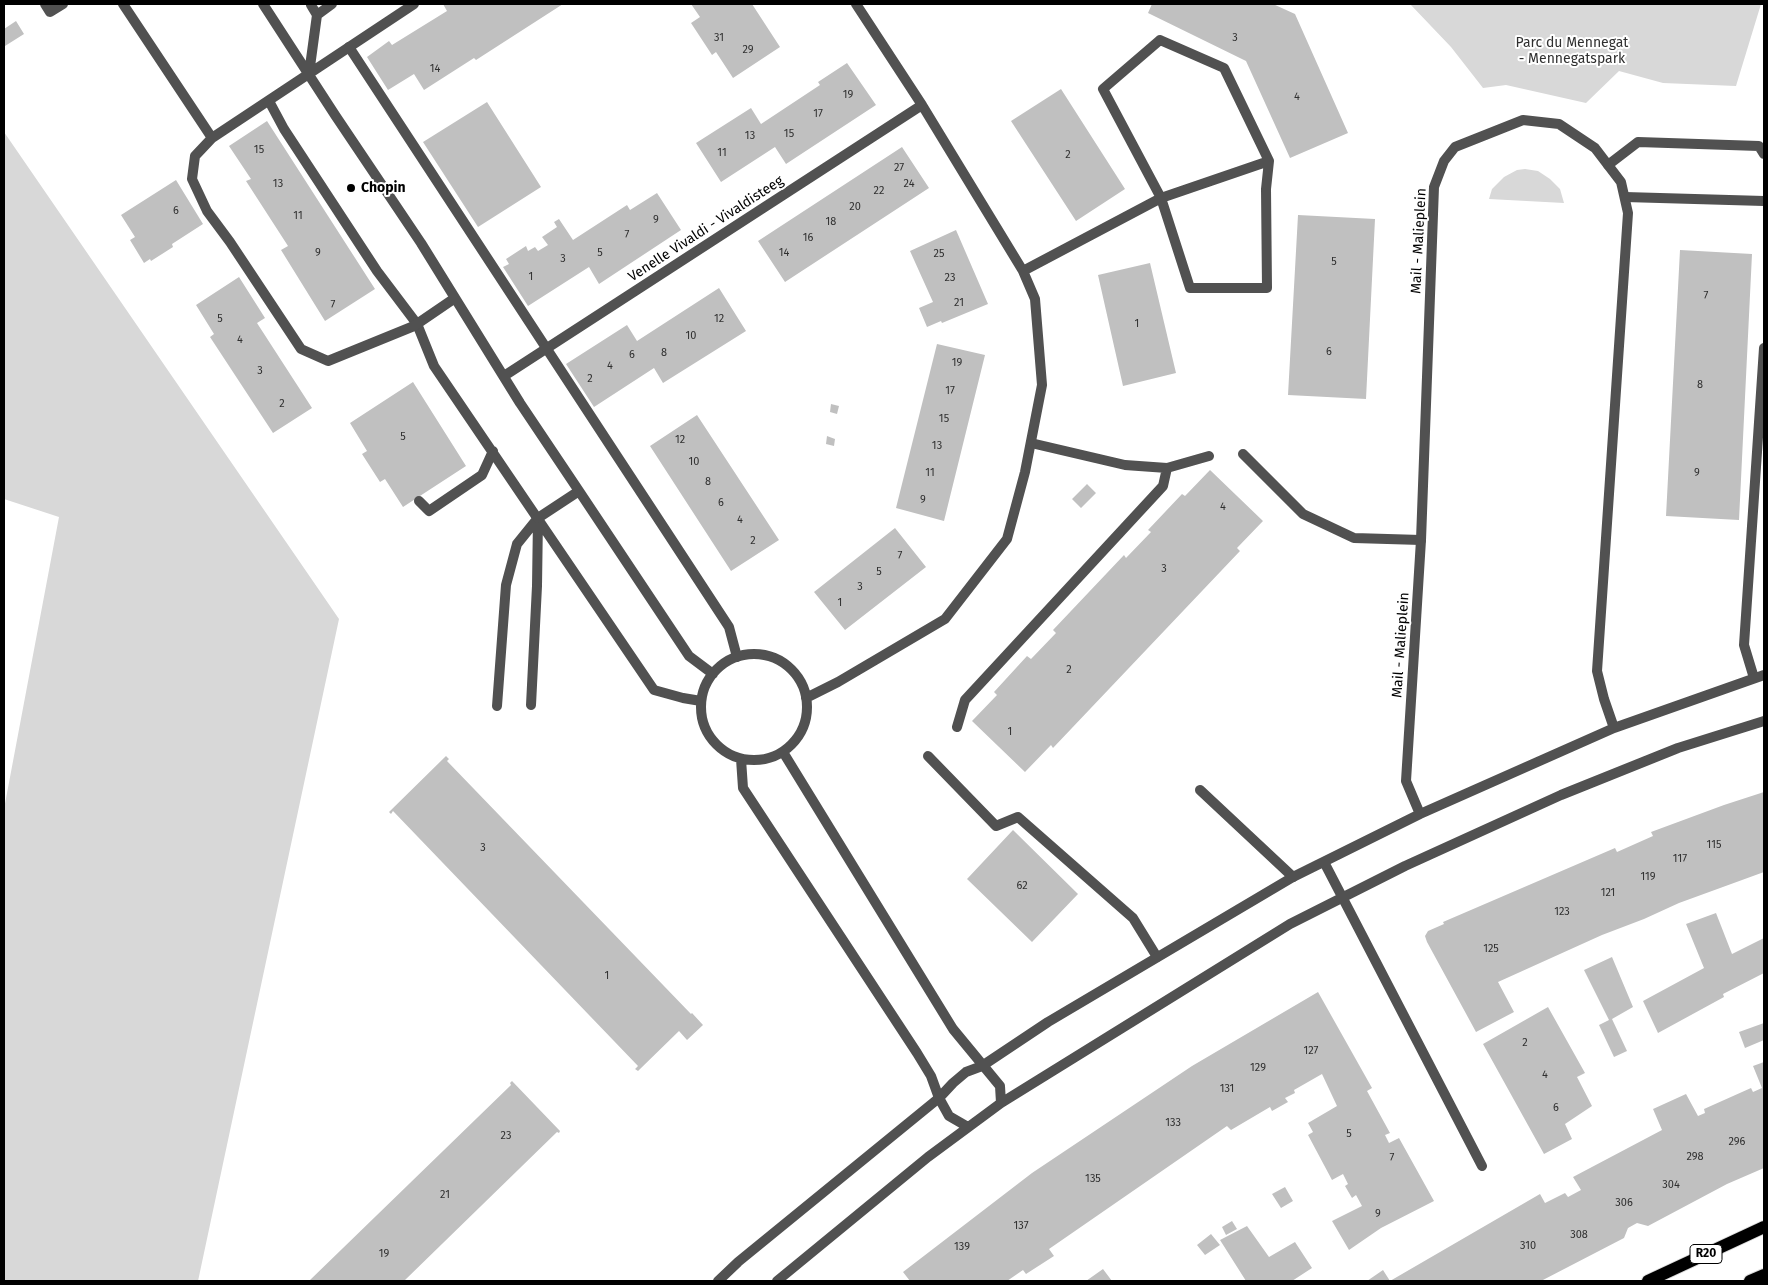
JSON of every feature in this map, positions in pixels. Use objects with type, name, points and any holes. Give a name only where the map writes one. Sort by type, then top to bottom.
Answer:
[{"type":"main road","name":"R20","points":[[1648,1281],[1764,1227]]},
{"type":"main road","points":[[1750,1281],[1764,1275]]},
{"type":"street","points":[[45,4],[50,12],[63,4]]},
{"type":"street","points":[[123,4],[212,138]]},
{"type":"street","points":[[263,4],[421,243],[579,491],[690,656],[713,674]]},
{"type":"street","points":[[309,74],[312,7],[332,4]]},
{"type":"street","points":[[414,4],[212,138],[195,156],[192,179],[207,211],[230,242],[301,349],[328,361],[417,324],[455,298]]},
{"type":"street","points":[[806,698],[838,682],[945,619],[1007,539],[1025,472],[1042,385],[1035,299],[1023,271],[922,105],[856,4]]},
{"type":"street","points":[[1160,40],[1224,68],[1268,160],[1266,189],[1267,288],[1190,288],[1162,198],[1103,90],[1160,40]]},
{"type":"street","points":[[349,47],[729,627],[738,657]]},
{"type":"street","points":[[269,100],[284,128],[376,271],[417,324],[434,366],[654,690],[701,701]]},
{"type":"street","name":"Venelle Vivaldi - Vivaldisteeg","points":[[504,376],[922,105]]},
{"type":"street","name":"Mail - Malieplein","points":[[1420,814],[1406,781],[1421,540],[1434,187],[1444,161],[1455,147],[1523,120],[1559,124],[1595,148],[1621,182],[1628,213],[1597,671],[1614,728]]},
{"type":"street","points":[[1608,165],[1638,142],[1759,146],[1764,154]]},
{"type":"street","points":[[1023,271],[1162,198],[1268,160]]},
{"type":"street","points":[[1625,198],[1764,200]]},
{"type":"street","points":[[718,1281],[738,1262],[939,1098],[966,1072],[982,1066],[1048,1022],[1293,877],[1420,814],[1614,728],[1759,676],[1744,645],[1764,348]]},
{"type":"street","points":[[1031,443],[1125,465],[1167,468],[1210,456]]},
{"type":"street","points":[[419,501],[429,511],[482,475],[493,451]]},
{"type":"street","points":[[1243,454],[1303,514],[1354,538],[1421,540]]},
{"type":"street","points":[[957,727],[964,700],[1163,486],[1167,468]]},
{"type":"street","points":[[497,706],[506,585],[517,544],[538,518],[579,491]]},
{"type":"street","points":[[531,705],[537,586],[538,518]]},
{"type":"street","points":[[754,654],[771,657],[788,666],[800,681],[806,698],[806,719],[798,737],[783,752],[770,758],[741,759],[723,751],[710,738],[702,720],[701,701],[705,687],[713,674],[724,663],[738,657],[754,654]]},
{"type":"street","points":[[777,1281],[921,1164],[1001,1103],[1290,924],[1405,866],[1560,794],[1678,748],[1764,721]]},
{"type":"street","points":[[783,752],[953,1029],[1000,1086],[1001,1103]]},
{"type":"street","points":[[928,756],[996,826],[1018,817],[1026,823],[1133,918],[1157,957]]},
{"type":"street","points":[[741,759],[743,788],[917,1053],[931,1076],[939,1098],[949,1116],[968,1127]]},
{"type":"street","points":[[1200,790],[1293,877]]},
{"type":"street","points":[[1324,862],[1482,1166]]},
{"type":"green space","name":"Parc du Mennegat - Mennegatspark","points":[[1410,4],[1761,4],[1736,86],[1663,83],[1619,71],[1586,103],[1506,85],[1483,88],[1451,47]]},
{"type":"green space","points":[[4,132],[339,619],[198,1281],[4,1281],[4,809],[59,517],[4,499]]},
{"type":"green space","points":[[1517,170],[1538,171],[1550,179],[1560,189],[1564,203],[1489,199],[1492,189],[1504,177]]},
{"type":"building","points":[[443,4],[563,4],[476,60],[474,58],[424,90],[414,74],[388,90],[367,57],[389,41],[392,45],[447,11]]},
{"type":"building","points":[[691,4],[752,4],[780,47],[733,78],[716,52],[712,55],[691,23],[700,17]]},
{"type":"building","points":[[1152,4],[1273,4],[1295,14],[1348,133],[1290,158],[1246,61],[1148,13]]},
{"type":"building","points":[[16,21],[24,34],[5,46],[4,29]]},
{"type":"building","points":[[847,63],[876,105],[786,164],[775,147],[721,182],[696,143],[751,108],[761,124],[820,85],[818,82]]},
{"type":"building","points":[[1061,89],[1125,189],[1076,221],[1011,121]]},
{"type":"building","points":[[487,102],[541,187],[478,227],[423,142]]},
{"type":"building","points":[[267,121],[375,289],[325,321],[281,250],[288,246],[246,181],[251,179],[229,146]]},
{"type":"building","points":[[902,147],[929,188],[785,282],[758,241]]},
{"type":"building","points":[[176,180],[203,224],[172,244],[173,247],[151,261],[150,259],[144,263],[130,240],[135,237],[121,215]]},
{"type":"building","points":[[657,193],[681,230],[599,284],[589,267],[528,306],[503,267],[509,264],[506,259],[526,246],[528,251],[535,247],[538,251],[548,245],[542,237],[557,227],[554,222],[559,219],[573,240],[627,205],[630,210]]},
{"type":"building","points":[[1298,215],[1375,219],[1366,399],[1288,395]]},
{"type":"building","points":[[956,230],[988,304],[942,323],[941,321],[927,327],[919,308],[933,302],[910,251]]},
{"type":"building","points":[[1680,250],[1752,254],[1739,520],[1666,516]]},
{"type":"building","points":[[1150,263],[1176,373],[1123,386],[1098,275]]},
{"type":"building","points":[[239,277],[265,318],[257,323],[312,408],[273,433],[210,337],[214,334],[196,305]]},
{"type":"building","points":[[719,288],[746,331],[663,383],[654,368],[594,407],[566,364],[627,325],[637,341]]},
{"type":"building","points":[[937,344],[985,355],[944,521],[896,508]]},
{"type":"building","points":[[413,382],[466,466],[403,507],[385,479],[380,482],[362,454],[367,451],[350,423]]},
{"type":"building","points":[[831,404],[839,406],[837,414],[830,412]]},
{"type":"building","points":[[697,415],[779,540],[731,571],[650,446]]},
{"type":"building","points":[[827,436],[835,439],[834,446],[826,444]]},
{"type":"building","points":[[1210,470],[1263,521],[1237,548],[1240,551],[1053,748],[1051,745],[1025,772],[972,721],[997,695],[994,692],[1027,656],[1031,659],[1056,633],[1053,630],[1124,555],[1126,558],[1151,532],[1148,530],[1182,494],[1185,496]]},
{"type":"building","points":[[1087,484],[1096,493],[1081,508],[1072,499]]},
{"type":"building","points":[[895,528],[926,567],[845,630],[814,592]]},
{"type":"building","points":[[446,756],[449,759],[447,761],[703,1025],[687,1040],[679,1031],[638,1071],[635,1069],[638,1066],[393,811],[391,814],[389,812]]},
{"type":"building","points":[[1764,792],[1764,872],[1679,903],[1498,982],[1514,1012],[1476,1032],[1427,942],[1425,936],[1428,931],[1444,924],[1443,922],[1615,848],[1617,852],[1653,836],[1651,832]]},
{"type":"building","points":[[1013,830],[1078,894],[1032,942],[967,879]]},
{"type":"building","points":[[1716,913],[1732,954],[1764,938],[1764,973],[1723,994],[1724,997],[1658,1033],[1643,1001],[1704,968],[1686,924]]},
{"type":"building","points":[[1612,957],[1633,1007],[1612,1019],[1627,1051],[1614,1057],[1599,1025],[1609,1020],[1584,970]]},
{"type":"building","points":[[1318,992],[1372,1088],[1367,1091],[1390,1133],[1385,1135],[1389,1143],[1399,1138],[1434,1201],[1381,1228],[1349,1250],[1332,1221],[1362,1206],[1356,1195],[1352,1198],[1345,1186],[1348,1184],[1343,1174],[1332,1180],[1308,1135],[1313,1132],[1308,1123],[1337,1106],[1322,1074],[1294,1090],[1295,1093],[1285,1098],[1288,1102],[1272,1111],[1270,1107],[1231,1130],[1227,1126],[1049,1249],[1054,1256],[1026,1274],[1023,1270],[1007,1281],[910,1281],[903,1272],[1032,1173],[1192,1066]]},
{"type":"building","points":[[1548,1007],[1585,1073],[1577,1077],[1592,1106],[1565,1124],[1572,1139],[1544,1154],[1483,1044]]},
{"type":"building","points":[[1764,1023],[1764,1040],[1745,1048],[1739,1032]]},
{"type":"building","points":[[1764,1062],[1764,1168],[1727,1184],[1648,1226],[1637,1223],[1628,1228],[1624,1238],[1541,1281],[1390,1281],[1540,1194],[1545,1203],[1565,1193],[1568,1197],[1581,1190],[1573,1177],[1662,1130],[1653,1109],[1686,1094],[1698,1116],[1705,1113],[1704,1109],[1751,1088],[1753,1092],[1762,1088],[1753,1066]]},
{"type":"building","points":[[512,1081],[560,1131],[559,1133],[557,1132],[404,1281],[309,1281],[511,1085]]},
{"type":"building","points":[[1285,1187],[1293,1201],[1281,1208],[1272,1194]]},
{"type":"building","points":[[1232,1221],[1237,1229],[1226,1235],[1222,1227]]},
{"type":"building","points":[[1247,1226],[1269,1257],[1295,1242],[1312,1268],[1292,1281],[1246,1281],[1220,1240]]},
{"type":"building","points":[[1211,1234],[1220,1245],[1205,1255],[1197,1245]]},
{"type":"building","points":[[1103,1269],[1112,1281],[1086,1281]]},
{"type":"building","points":[[1383,1270],[1390,1281],[1367,1281]]},
{"type":"place","name":"Chopin","points":[[351,188]]}]
